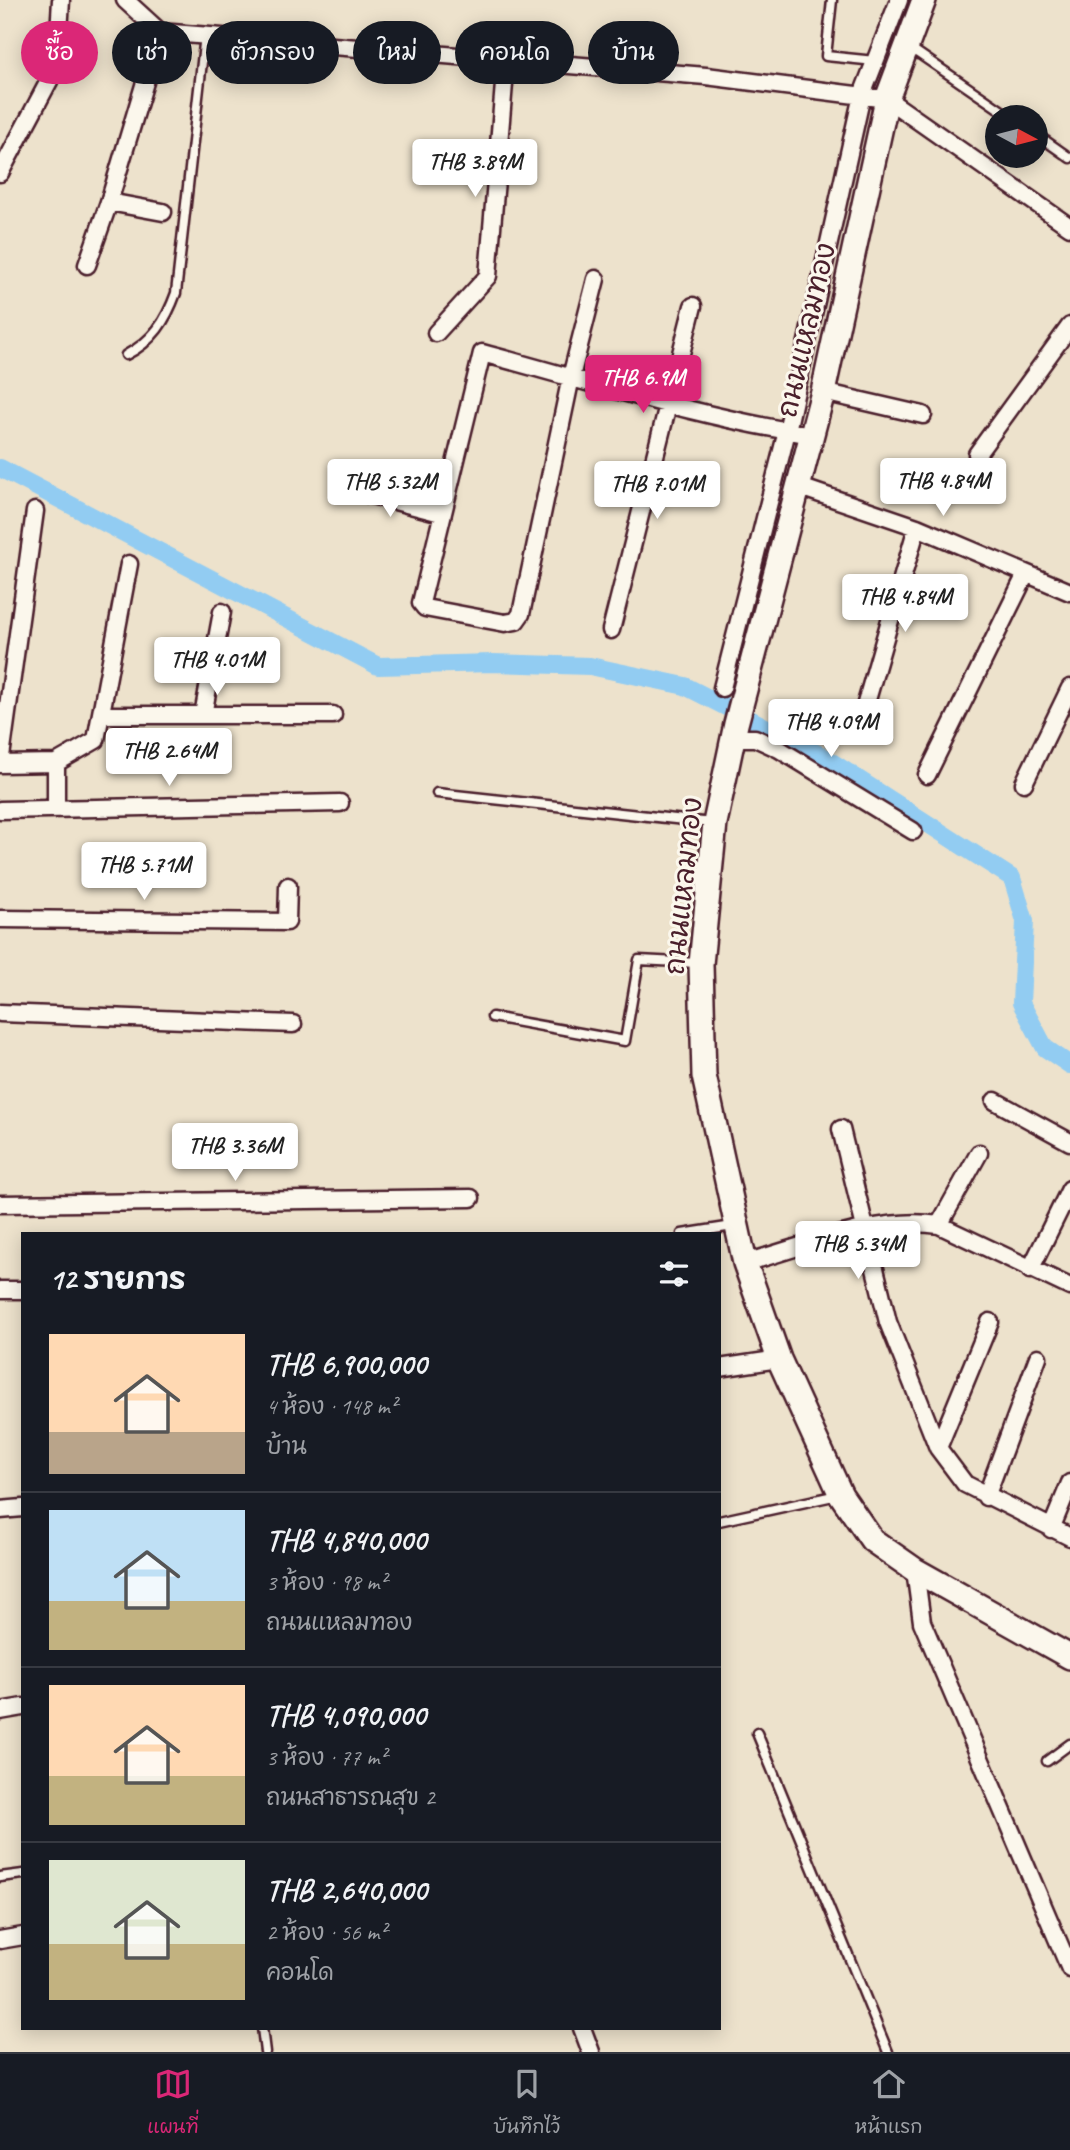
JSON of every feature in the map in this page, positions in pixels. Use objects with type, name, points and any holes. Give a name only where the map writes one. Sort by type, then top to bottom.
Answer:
[{"type":"main road","name":"ถนนแหลมทอง","points":[[924,0],[887,99],[813,435],[735,731],[715,823],[701,964],[704,1076],[745,1264],[779,1359],[841,1494],[872,1540],[915,1570],[1070,1657]]},
{"type":"street","points":[[0,173],[57,66],[61,0]]},
{"type":"street","points":[[125,0],[148,21]]},
{"type":"street","points":[[722,688],[787,431],[862,95],[899,0]]},
{"type":"street","points":[[192,34],[455,56]]},
{"type":"street","points":[[574,65],[706,76],[887,99],[1070,227]]},
{"type":"street","points":[[87,265],[110,202],[145,84]]},
{"type":"street","points":[[436,333],[488,276],[504,84]]},
{"type":"street","points":[[110,202],[163,212]]},
{"type":"street","points":[[596,279],[571,377],[521,614],[516,621],[505,623],[425,608],[421,603],[441,513],[482,354],[571,377],[668,403],[813,435]]},
{"type":"street","points":[[611,630],[693,306]]},
{"type":"street","points":[[977,453],[1070,326]]},
{"type":"street","points":[[823,392],[923,415]]},
{"type":"street","points":[[800,487],[917,527],[1070,592]]},
{"type":"street","points":[[349,489],[441,513]]},
{"type":"street","points":[[35,511],[0,764],[56,763],[96,740],[129,564]]},
{"type":"street","points":[[858,731],[917,527]]},
{"type":"street","points":[[927,775],[1026,574]]},
{"type":"street","points":[[203,715],[222,612]]},
{"type":"street","points":[[1024,783],[1070,688]]},
{"type":"street","points":[[101,715],[333,715]]},
{"type":"street","points":[[735,731],[779,749],[913,831]]},
{"type":"street","points":[[56,763],[56,808]]},
{"type":"street","points":[[0,810],[340,803]]},
{"type":"street","points":[[0,919],[287,922],[288,886]]},
{"type":"street","points":[[0,1013],[293,1024]]},
{"type":"street","points":[[995,1101],[1070,1142]]},
{"type":"street","points":[[841,1129],[888,1322],[938,1448],[965,1483],[986,1497],[1070,1537]]},
{"type":"street","points":[[939,1225],[979,1153]]},
{"type":"street","points":[[1030,1269],[1070,1189]]},
{"type":"street","points":[[0,1204],[471,1198]]},
{"type":"street","points":[[745,1264],[865,1230],[903,1223],[939,1225],[1070,1287]]},
{"type":"street","points":[[0,1290],[21,1290]]},
{"type":"street","points":[[938,1448],[990,1322]]},
{"type":"street","points":[[986,1497],[1038,1357]]},
{"type":"street","points":[[721,1368],[779,1359]]},
{"type":"street","points":[[1051,1529],[1070,1483]]},
{"type":"street","points":[[0,1510],[21,1508]]},
{"type":"street","points":[[915,1570],[922,1622],[1070,1969]]},
{"type":"street","points":[[0,1711],[21,1707]]},
{"type":"street","points":[[0,1940],[21,1936]]},
{"type":"street","points":[[583,2030],[591,2052]]},
{"type":"lane","points":[[832,0],[826,56],[875,61]]},
{"type":"lane","points":[[126,355],[144,345],[160,327],[176,293],[205,35]]},
{"type":"lane","points":[[907,46],[993,105]]},
{"type":"lane","points":[[1048,142],[1070,158]]},
{"type":"lane","points":[[437,793],[715,823]]},
{"type":"lane","points":[[492,1017],[625,1041],[639,960],[701,964]]},
{"type":"lane","points":[[696,1232],[736,1226]]},
{"type":"lane","points":[[721,1521],[841,1494]]},
{"type":"lane","points":[[757,1733],[888,2052]]},
{"type":"lane","points":[[1047,1761],[1070,1744]]},
{"type":"lane","points":[[0,1877],[21,1874]]},
{"type":"lane","points":[[262,2030],[265,2052]]},
{"type":"waterway","points":[[0,468],[378,666],[493,663],[590,666],[685,686],[824,757],[1012,878],[1025,921],[1021,1003],[1045,1048],[1070,1065]]}]
